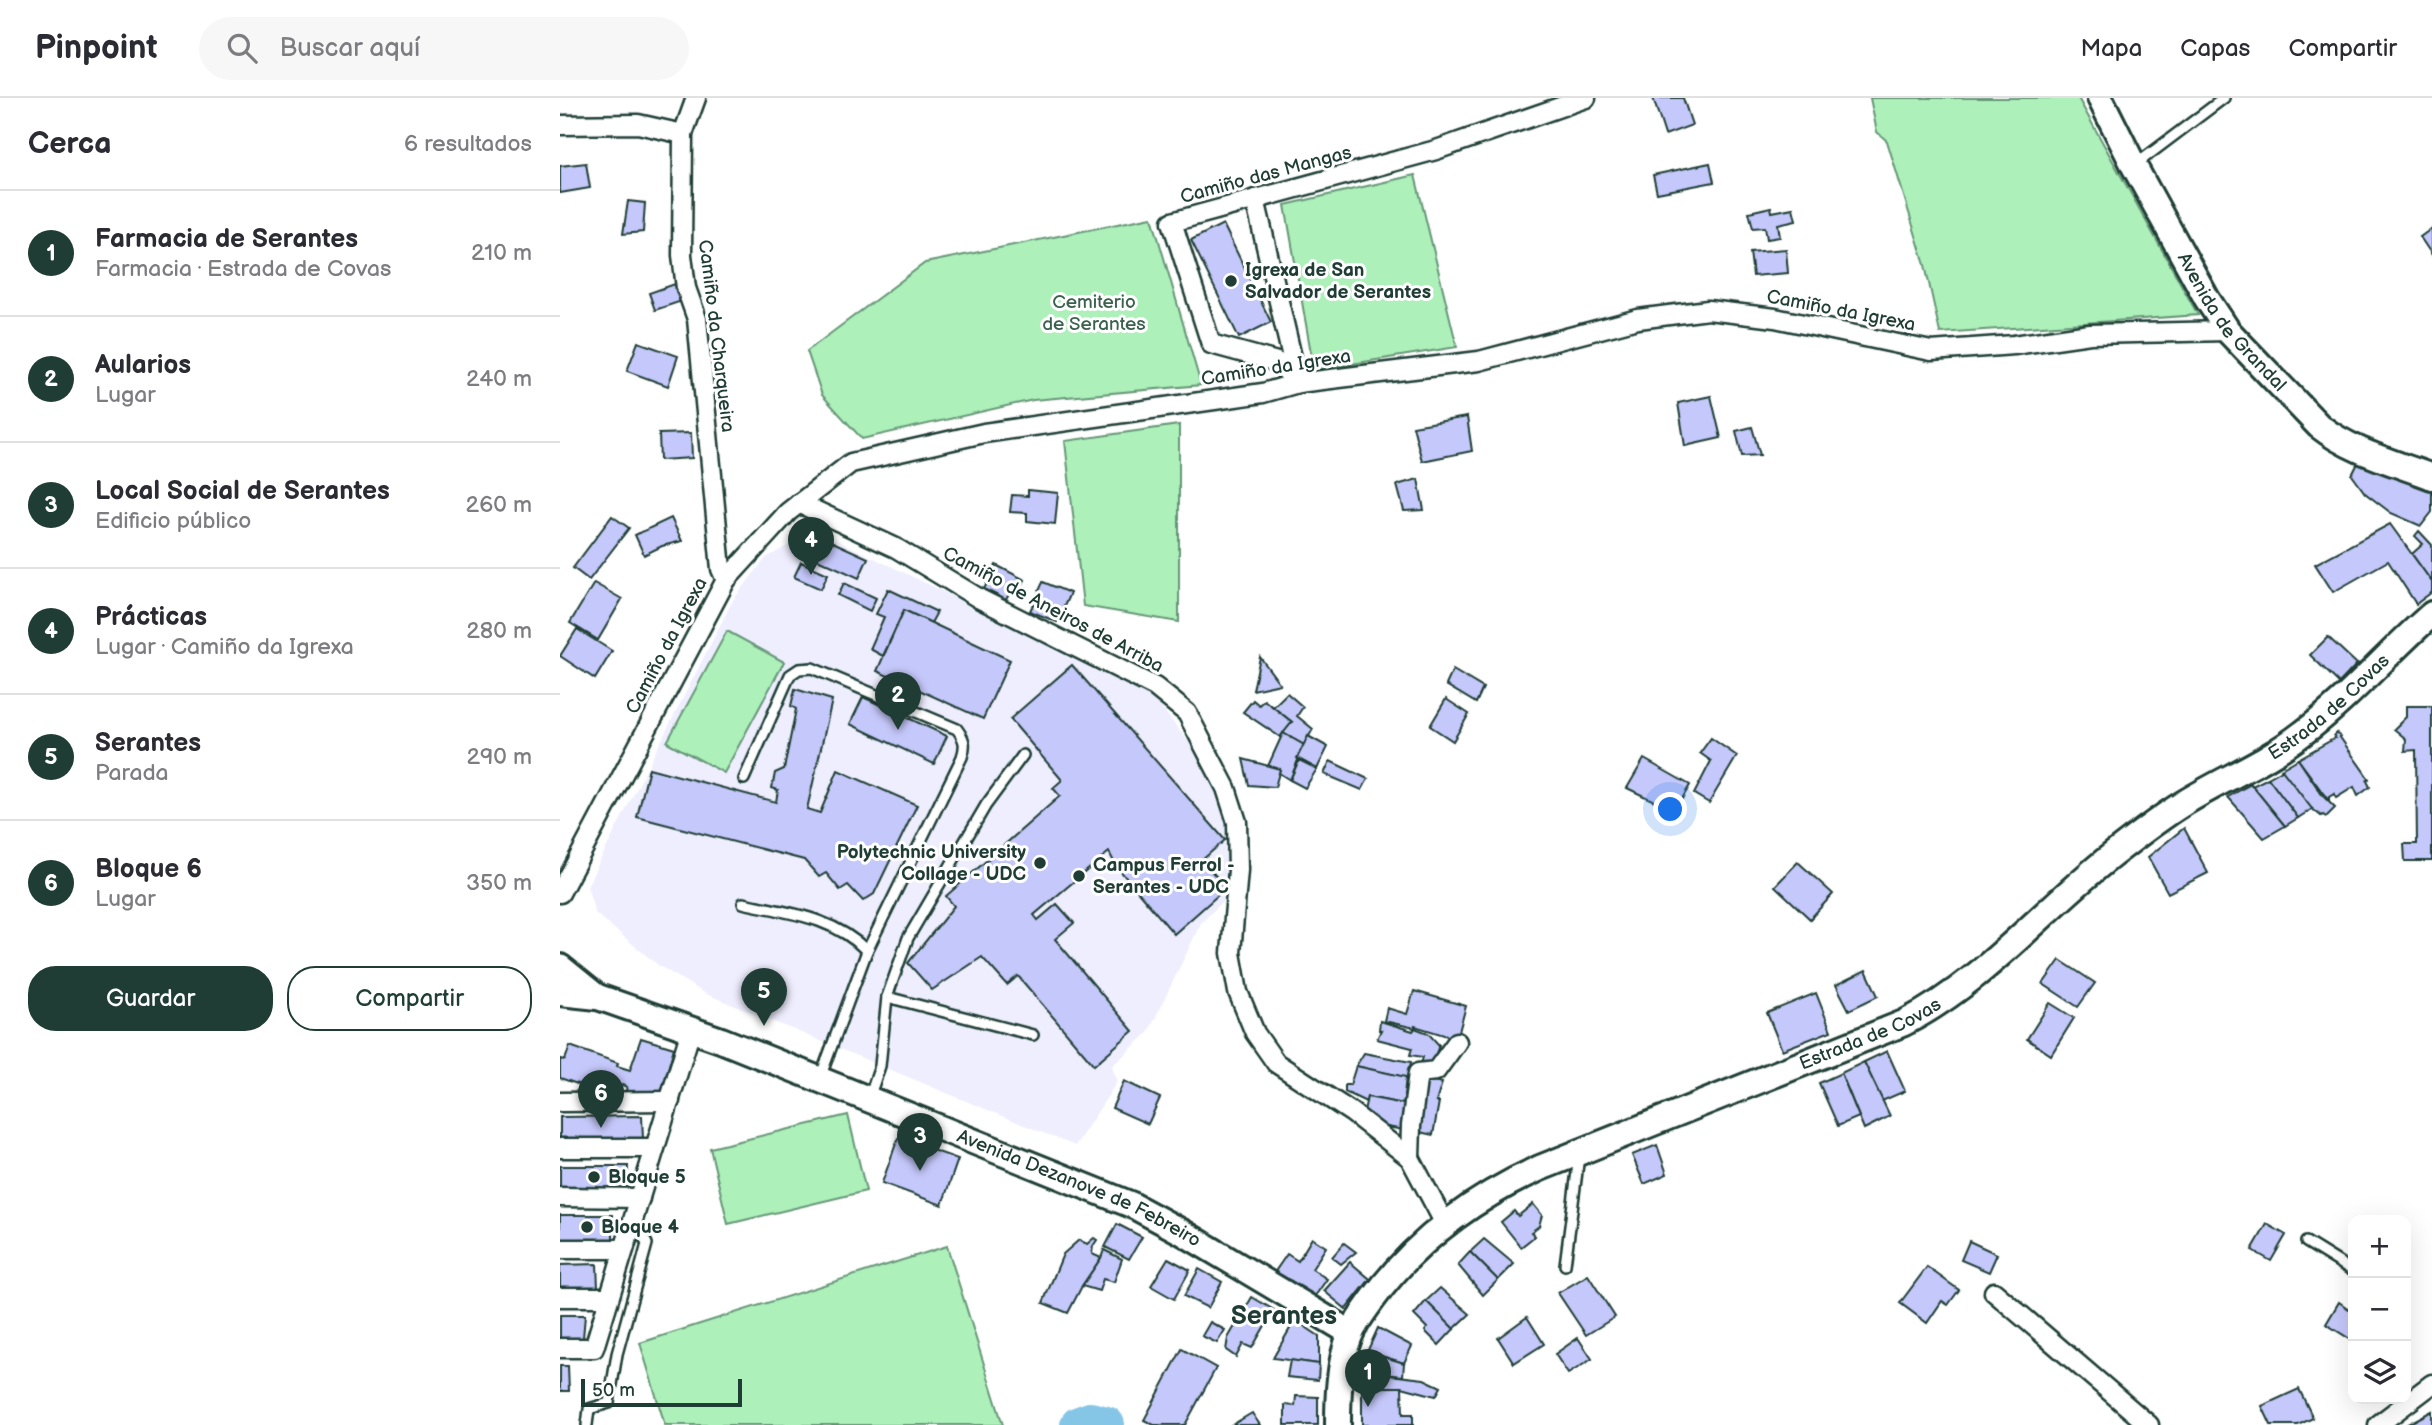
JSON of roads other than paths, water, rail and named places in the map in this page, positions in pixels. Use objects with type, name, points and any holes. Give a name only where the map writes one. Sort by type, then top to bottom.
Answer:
[{"type":"main road","name":"Avenida de Grandal","points":[[2100,98],[2207,299],[2228,331],[2319,425],[2334,437],[2348,446],[2432,477]]},
{"type":"main road","name":"Estrada de Covas","points":[[1338,1425],[1341,1367],[1351,1334],[1382,1287],[1411,1255],[1445,1224],[1504,1184],[1580,1151],[1904,1023],[1927,1011],[1993,961],[2092,871],[2143,831],[2185,803],[2262,761],[2303,733],[2432,614]]},
{"type":"main road","name":"Avenida Dezanove de Febreiro","points":[[560,967],[598,998]]},
{"type":"main road","name":"Avenida Dezanove de Febreiro","points":[[560,993],[598,998],[691,1030],[1132,1205],[1182,1232],[1351,1334]]},
{"type":"street","name":"Camiño da Charqueira","points":[[696,98],[683,134],[682,255],[686,288],[696,319],[721,569],[726,580]]},
{"type":"street","name":"Camiño das Mangas","points":[[1298,383],[1277,362],[1211,344],[1172,222],[1436,150],[1586,98]]},
{"type":"street","points":[[560,125],[638,124],[683,134]]},
{"type":"street","points":[[1255,200],[1298,383]]},
{"type":"street","name":"Camiño da Igrexa","points":[[560,893],[726,580],[788,512],[851,463],[984,433],[1263,393],[1298,383],[1479,360],[1638,320],[1708,310],[1775,318],[1931,351],[2014,345],[2090,334],[2228,331]]},
{"type":"street","name":"Camiño de Aneiros de Arriba","points":[[799,503],[896,548],[980,599],[1155,688],[1187,713],[1226,788],[1237,822],[1238,870],[1231,953],[1238,992],[1255,1033],[1276,1063],[1351,1112],[1410,1158],[1445,1224]]},
{"type":"street","points":[[560,1348],[594,1348],[691,1030]]},
{"type":"street","points":[[1410,1158],[1418,1073],[1436,1071],[1457,1042]]},
{"type":"street","points":[[560,1102],[670,1101]]},
{"type":"street","points":[[560,1148],[655,1148]]},
{"type":"street","points":[[560,1197],[640,1198]]},
{"type":"street","points":[[560,1249],[624,1249]]},
{"type":"street","points":[[1994,1292],[2149,1425]]},
{"type":"street","points":[[560,1297],[608,1297]]},
{"type":"street","points":[[2411,1397],[2432,1384]]},
{"type":"street","points":[[2378,1425],[2399,1404]]},
{"type":"lane","points":[[2134,166],[2224,98]]},
{"type":"lane","points":[[744,779],[790,675],[799,670],[812,668],[957,729],[964,738],[962,758],[867,951],[819,1080]]},
{"type":"lane","points":[[868,1099],[880,1066],[887,997],[908,938],[986,805],[1023,755]]},
{"type":"lane","points":[[743,903],[823,921],[855,939],[867,951]]},
{"type":"lane","points":[[887,997],[1033,1035]]},
{"type":"lane","points":[[1565,1265],[1580,1151]]},
{"type":"lane","points":[[587,1425],[589,1409],[609,1403],[617,1354],[648,1244],[634,1217]]},
{"type":"lane","points":[[2306,1242],[2348,1268]]},
{"type":"waterway","points":[[1079,1425],[1090,1421],[1106,1425]]},
{"type":"place","name":"Igrexa de San Salvador de Serantes","points":[[1231,281]]},
{"type":"place","name":"Prácticas","points":[[811,575]]},
{"type":"place","name":"Aularios","points":[[898,730]]},
{"type":"place","name":"Polytechnic University Collage - UDC","points":[[1040,863]]},
{"type":"place","name":"Campus Ferrol - Serantes - UDC","points":[[1079,876]]},
{"type":"place","name":"Serantes","points":[[764,1026]]},
{"type":"place","name":"Bloque 6","points":[[601,1128]]},
{"type":"place","name":"Local Social de Serantes","points":[[920,1171]]},
{"type":"place","name":"Bloque 5","points":[[594,1177]]},
{"type":"place","name":"Bloque 4","points":[[587,1227]]},
{"type":"place","name":"Farmacia de Serantes","points":[[1368,1407]]},
{"type":"district","name":"Serantes","points":[[1284,1316]]},
{"type":"park label","name":"Cemiterio de Serantes","points":[[1094,313]]}]
